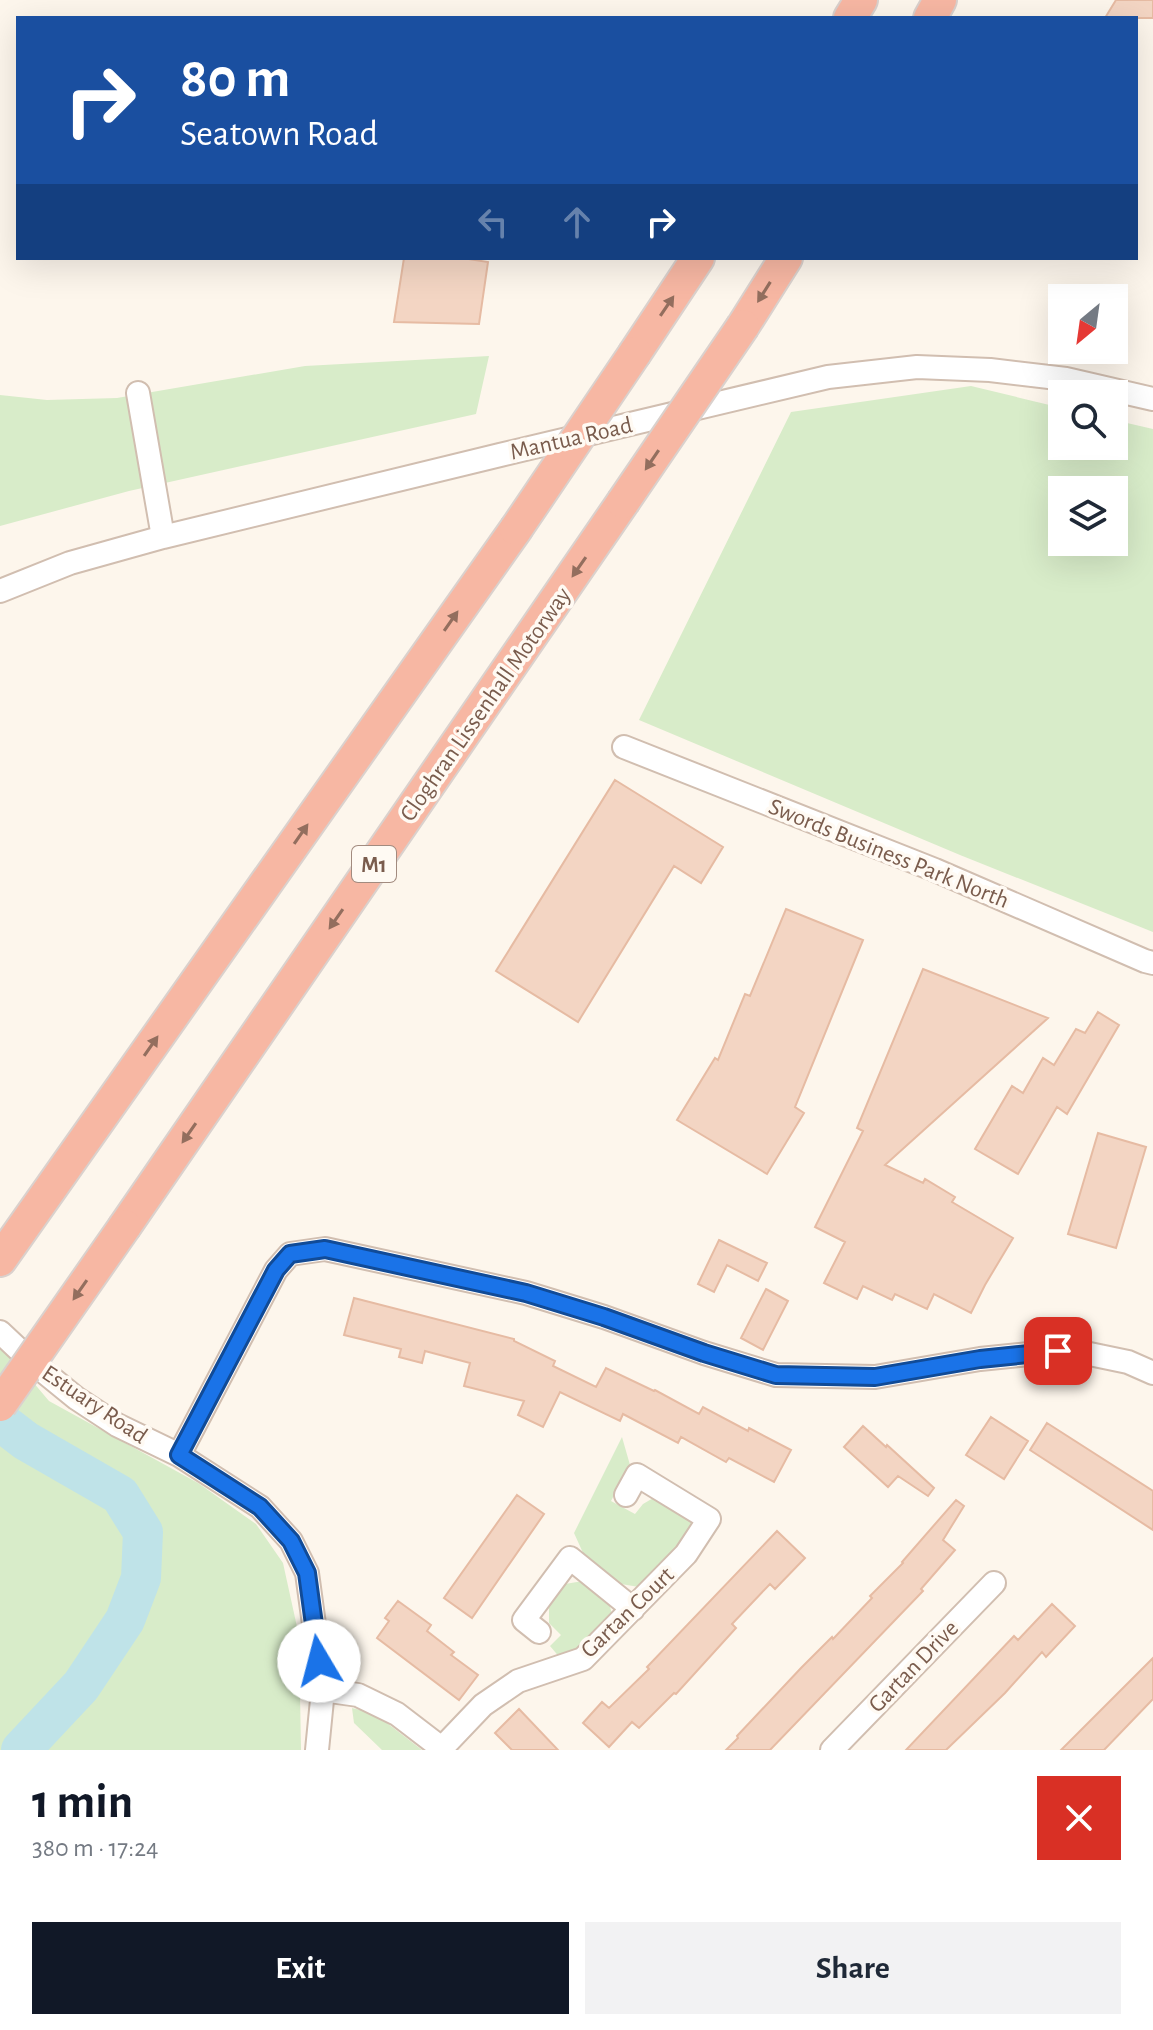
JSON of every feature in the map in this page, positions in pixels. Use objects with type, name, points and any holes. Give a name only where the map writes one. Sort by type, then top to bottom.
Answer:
[{"type":"highway","points":[[0,1260],[516,529],[697,260]]},
{"type":"highway","name":"Cloghran Lissenhall Motorway","points":[[0,1405],[623,502],[785,260]]},
{"type":"street","name":"Mantua Road","points":[[0,591],[70,563],[163,537],[828,377],[917,367],[990,370],[1066,379],[1153,399]]},
{"type":"street","points":[[138,393],[163,537]]},
{"type":"street","name":"Swords Business Park North","points":[[624,747],[935,870],[1153,963]]},
{"type":"street","points":[[179,1455],[276,1270],[290,1254],[325,1249],[526,1293],[776,1375],[875,1377],[980,1359],[1058,1351],[1080,1352],[1128,1362],[1153,1373]]},
{"type":"street","name":"Estuary Road","points":[[0,1332],[76,1398],[117,1425],[179,1455],[260,1507],[291,1541],[307,1573],[323,1690],[317,1750]]},
{"type":"street","name":"Gartan Court","points":[[443,1749],[483,1705],[518,1681],[583,1659],[686,1554],[709,1519],[637,1475],[626,1495]]},
{"type":"street","points":[[539,1632],[524,1620],[570,1558],[633,1609]]},
{"type":"street","name":"Gartan Drive","points":[[832,1750],[994,1583]]},
{"type":"street","points":[[323,1690],[358,1695],[397,1714],[443,1749]]},
{"type":"green space","points":[[489,356],[476,414],[129,491],[0,526],[0,395],[47,400],[117,398],[305,366]]},
{"type":"green space","points":[[971,386],[1048,405],[1048,460],[1128,460],[1128,423],[1153,429],[1153,932],[960,855],[639,720],[791,412]]},
{"type":"green space","points":[[0,1343],[49,1401],[198,1483],[256,1524],[283,1563],[299,1636],[301,1750],[0,1750]]},
{"type":"green space","points":[[622,1437],[630,1465],[611,1501],[635,1514],[643,1504],[655,1497],[694,1520],[691,1533],[639,1587],[621,1584],[584,1555],[574,1533]]},
{"type":"green space","points":[[583,1581],[609,1603],[612,1614],[598,1637],[561,1659],[550,1646],[561,1635],[549,1623],[549,1606],[565,1584]]},
{"type":"green space","points":[[352,1708],[374,1713],[422,1750],[382,1750],[354,1723]]},
{"type":"building","points":[[1116,0],[1153,0],[1153,18],[1106,16]]},
{"type":"building","points":[[404,260],[488,262],[479,324],[394,322]]},
{"type":"building","points":[[615,780],[723,847],[701,883],[674,866],[578,1022],[496,971]]},
{"type":"building","points":[[786,909],[863,940],[795,1107],[804,1113],[767,1174],[677,1120],[715,1058],[718,1060],[745,994],[750,996]]},
{"type":"building","points":[[923,969],[1048,1018],[885,1165],[923,1183],[925,1179],[955,1197],[952,1202],[1013,1238],[971,1313],[934,1294],[927,1309],[895,1294],[892,1300],[863,1286],[857,1299],[824,1283],[845,1242],[815,1227],[863,1131],[857,1128]]},
{"type":"building","points":[[1098,1012],[1119,1025],[1067,1114],[1057,1107],[1018,1174],[975,1149],[1012,1086],[1023,1093],[1043,1058],[1054,1065],[1076,1029],[1085,1033]]},
{"type":"building","points":[[1098,1133],[1146,1147],[1116,1248],[1068,1234]]},
{"type":"building","points":[[719,1240],[767,1263],[758,1281],[727,1265],[714,1292],[698,1284]]},
{"type":"building","points":[[766,1289],[788,1301],[763,1350],[741,1338]]},
{"type":"building","points":[[354,1298],[514,1339],[555,1361],[553,1366],[596,1387],[606,1368],[699,1414],[703,1407],[791,1450],[774,1482],[729,1458],[726,1462],[681,1437],[678,1443],[623,1414],[620,1421],[560,1392],[543,1427],[518,1415],[524,1401],[464,1386],[470,1363],[425,1351],[422,1363],[399,1357],[401,1349],[344,1335]]},
{"type":"building","points":[[991,1417],[1028,1441],[1004,1479],[966,1455]]},
{"type":"building","points":[[1047,1423],[1153,1491],[1153,1530],[1030,1450]]},
{"type":"building","points":[[863,1426],[934,1488],[928,1496],[898,1476],[888,1487],[844,1447]]},
{"type":"building","points":[[517,1495],[544,1514],[472,1618],[444,1598]]},
{"type":"building","points":[[956,1500],[964,1506],[943,1540],[955,1550],[921,1589],[923,1591],[770,1750],[726,1750],[801,1668],[872,1598],[870,1596],[903,1563]]},
{"type":"building","points":[[777,1531],[805,1558],[775,1589],[770,1584],[732,1624],[736,1628],[676,1694],[639,1728],[632,1722],[609,1747],[583,1723],[602,1702],[609,1708],[649,1669],[647,1667]]},
{"type":"building","points":[[398,1601],[431,1625],[427,1631],[454,1652],[451,1655],[478,1675],[459,1700],[377,1638],[389,1621],[385,1618]]},
{"type":"building","points":[[1052,1604],[1075,1626],[1046,1657],[1042,1652],[946,1750],[906,1750],[1014,1636],[1018,1640]]},
{"type":"building","points":[[1153,1658],[1153,1699],[1104,1750],[1061,1750]]},
{"type":"building","points":[[519,1709],[558,1750],[512,1750],[495,1733]]},
{"type":"waterway","points":[[0,1421],[26,1441],[120,1495],[143,1532],[141,1578],[125,1620],[81,1686],[21,1750]]},
{"type":"route","points":[[319,1661],[307,1573],[291,1541],[260,1507],[179,1455],[276,1270],[290,1254],[325,1249],[526,1293],[776,1375],[875,1377],[980,1359],[1058,1351]]}]
